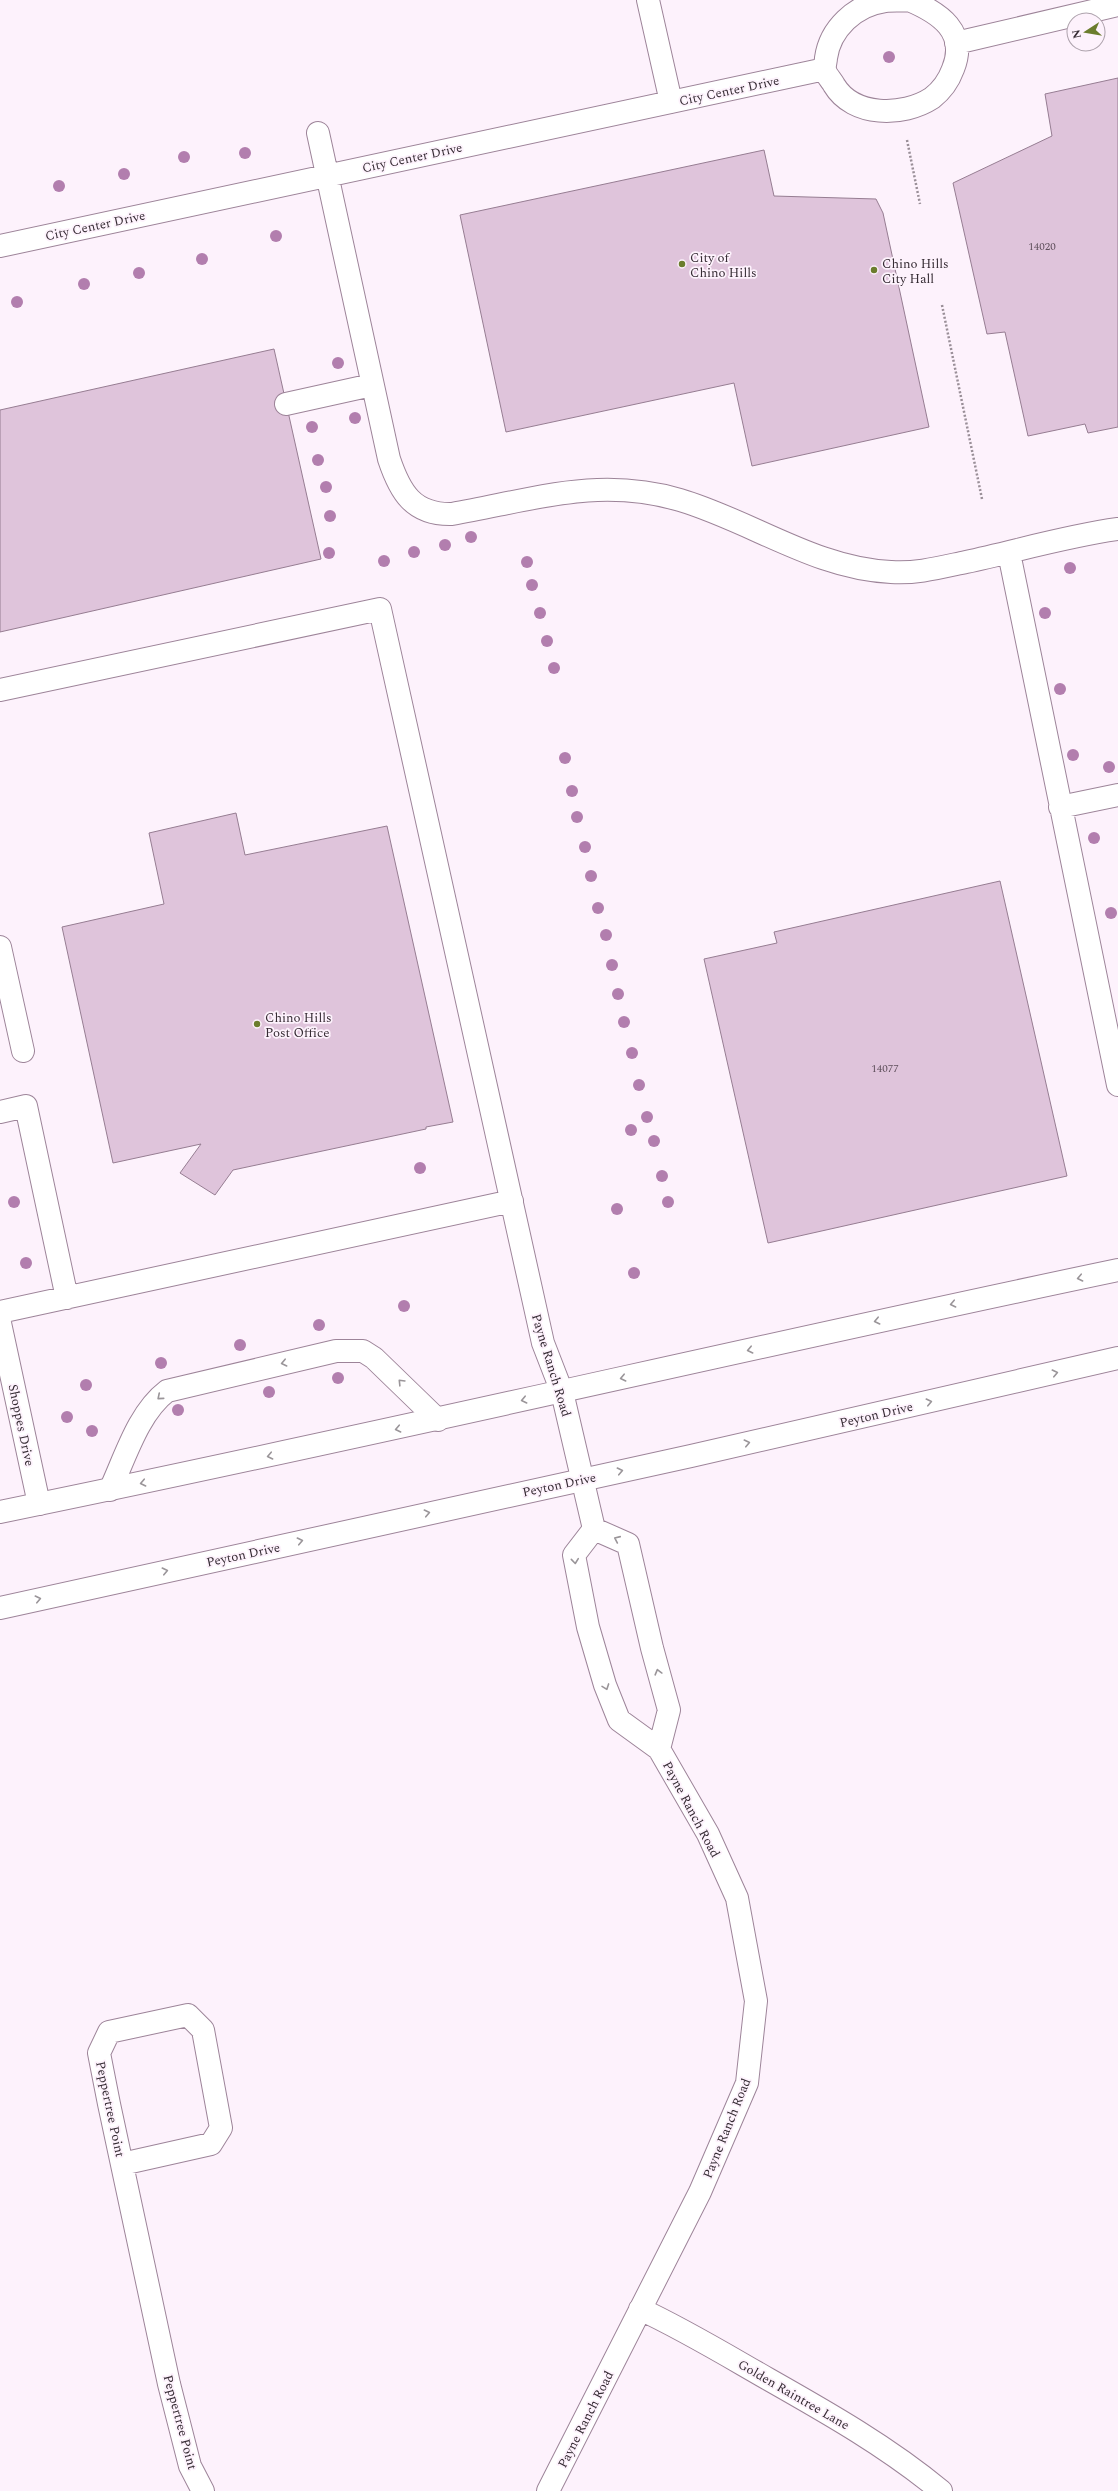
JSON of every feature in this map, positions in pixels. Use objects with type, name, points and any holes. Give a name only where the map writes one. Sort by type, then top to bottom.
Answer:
[{"type":"street","points":[[648,0],[671,102]]},
{"type":"street","points":[[909,0],[933,10],[950,28],[956,43],[958,56],[949,79],[932,98],[909,107],[884,112],[861,108],[840,94],[825,70],[828,46],[840,25],[861,9],[884,1],[909,0]]},
{"type":"street","points":[[956,43],[1118,4]]},
{"type":"street","name":"City Center Drive","points":[[0,246],[326,175],[825,70]]},
{"type":"street","points":[[318,133],[389,459],[397,484],[412,502],[423,509],[438,514],[473,510],[562,492],[606,490],[640,492],[679,500],[713,512],[774,539],[842,564],[868,570],[913,572],[1118,529]]},
{"type":"street","points":[[286,404],[372,385]]},
{"type":"street","points":[[1009,553],[1118,1085]]},
{"type":"street","name":"Payne Ranch Road","points":[[0,690],[380,609],[543,1344],[562,1392],[594,1529]]},
{"type":"street","points":[[1060,807],[1118,795]]},
{"type":"street","points":[[0,947],[23,1051]]},
{"type":"street","points":[[0,1112],[26,1106],[67,1298]]},
{"type":"street","points":[[0,1312],[512,1201]]},
{"type":"street","points":[[0,1512],[438,1420],[907,1314],[1118,1270]]},
{"type":"street","name":"Shoppes Drive","points":[[0,1323],[39,1504]]},
{"type":"street","points":[[110,1490],[155,1400],[167,1391],[336,1351],[364,1351],[374,1358],[438,1420]]},
{"type":"street","name":"Peyton Drive","points":[[0,1608],[690,1456],[1118,1358]]},
{"type":"street","name":"Payne Ranch Road","points":[[548,2491],[700,2192],[747,2083],[756,2001],[737,1898],[708,1834],[659,1749],[619,1720],[605,1685],[588,1626],[574,1555],[594,1529]]},
{"type":"street","name":"Payne Ranch Road","points":[[594,1529],[628,1544],[652,1648],[669,1710],[659,1749]]},
{"type":"street","name":"Peppertree Point","points":[[122,2164],[210,2144],[221,2128],[203,2030],[188,2015],[109,2032],[99,2052],[122,2164],[169,2384],[190,2466],[203,2491]]},
{"type":"street","name":"Golden Raintree Lane","points":[[640,2309],[683,2329],[818,2407],[884,2447],[941,2491]]},
{"type":"path","points":[[907,140],[920,204]]},
{"type":"path","points":[[942,305],[982,499]]},
{"type":"building","points":[[1118,78],[1118,427],[1088,433],[1085,424],[1028,436],[1005,332],[987,334],[953,183],[1052,136],[1045,94]]},
{"type":"building","name":"City of Chino Hills","points":[[764,150],[774,196],[876,199],[883,213],[929,427],[752,466],[734,383],[506,432],[460,215]]},
{"type":"building","points":[[274,349],[321,559],[0,632],[0,410]]},
{"type":"building","name":"Chino Hills Post Office","points":[[236,813],[245,855],[387,826],[453,1122],[233,1170],[215,1195],[180,1173],[201,1144],[113,1163],[62,927],[164,904],[149,833]]},
{"type":"building","points":[[1000,881],[1067,1176],[768,1243],[704,959],[777,943],[774,932]]},
{"type":"place","name":"City of Chino Hills","points":[[682,264]]},
{"type":"place","name":"Chino Hills City Hall","points":[[874,270]]},
{"type":"place","name":"Chino Hills Post Office","points":[[257,1024]]}]
